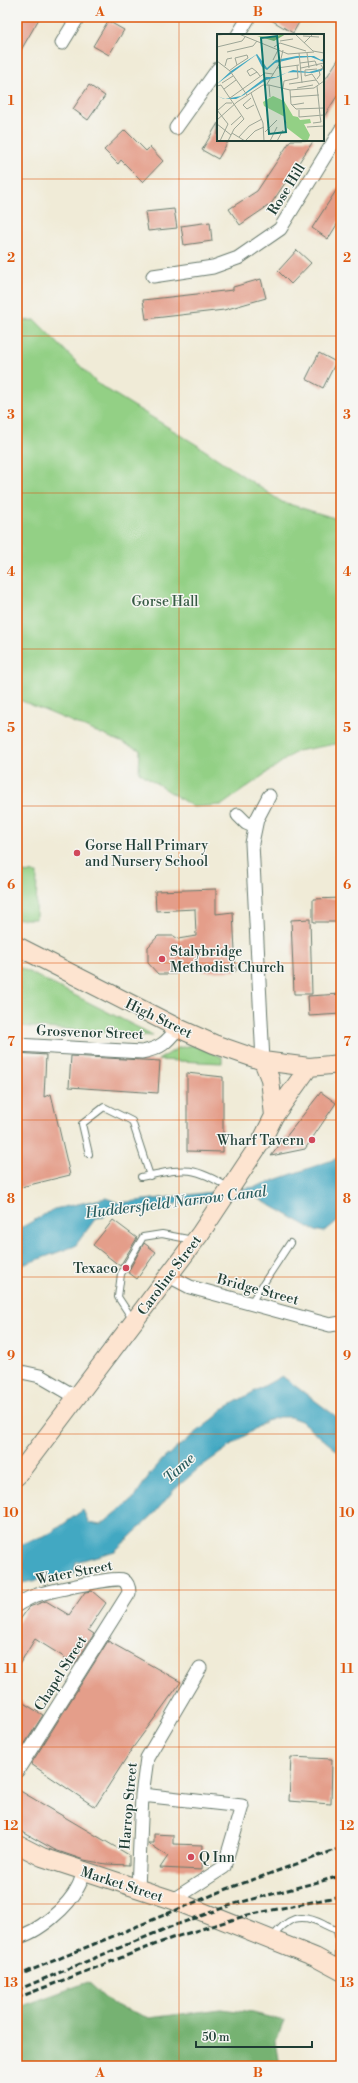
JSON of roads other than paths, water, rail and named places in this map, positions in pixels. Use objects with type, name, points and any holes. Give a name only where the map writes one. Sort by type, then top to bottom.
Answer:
[{"type":"main road","name":"High Street","points":[[17,946],[178,1028],[214,1044],[263,1061],[309,1067],[341,1064]]},
{"type":"main road","points":[[263,1061],[270,1079],[274,1116]]},
{"type":"main road","name":"Caroline Street","points":[[17,1476],[194,1241],[225,1192],[240,1174],[261,1142],[274,1116],[309,1067]]},
{"type":"main road","name":"Market Street","points":[[17,1844],[42,1858],[173,1900],[315,1957],[340,1971]]},
{"type":"street","points":[[62,43],[78,17]]},
{"type":"street","points":[[239,34],[249,17]]},
{"type":"street","points":[[176,128],[217,71]]},
{"type":"street","name":"Rose Hill","points":[[153,276],[214,267],[238,258],[280,229],[341,130]]},
{"type":"street","points":[[263,1061],[252,843],[256,819],[269,796]]},
{"type":"street","points":[[238,815],[246,823],[255,827]]},
{"type":"street","name":"Grosvenor Street","points":[[17,1045],[142,1052],[154,1049],[167,1042],[178,1028]]},
{"type":"street","name":"Bridge Street","points":[[169,1276],[190,1287],[250,1304],[330,1325],[341,1323]]},
{"type":"street","points":[[17,1371],[40,1376],[76,1397]]},
{"type":"street","name":"Water Street","points":[[17,1605],[32,1596],[114,1579],[121,1579],[127,1583],[129,1593]]},
{"type":"street","name":"Chapel Street","points":[[17,1770],[129,1593]]},
{"type":"street","name":"Harrop Street","points":[[138,1889],[142,1796],[148,1758],[200,1668]]},
{"type":"street","points":[[142,1796],[242,1806],[224,1867],[173,1900]]},
{"type":"street","points":[[17,1937],[34,1930],[56,1915],[78,1887],[83,1872]]},
{"type":"lane","points":[[89,1154],[82,1124],[104,1107],[132,1121],[150,1176]]},
{"type":"lane","points":[[141,1177],[180,1170],[194,1170],[225,1192]]},
{"type":"lane","points":[[134,1321],[118,1297],[120,1274],[143,1237],[162,1234],[194,1241]]},
{"type":"lane","points":[[250,1304],[290,1242]]},
{"type":"lane","points":[[271,1939],[282,1925],[300,1917],[316,1920],[339,1930],[340,1971]]},
{"type":"water","name":"Huddersfield Narrow Canal","points":[[341,1157],[341,1218],[324,1232],[314,1230],[252,1195],[108,1212],[104,1217],[96,1218],[75,1246],[17,1267],[17,1230],[54,1209],[106,1198],[119,1203],[255,1187]]},
{"type":"water","name":"Tame","points":[[282,1376],[341,1420],[341,1454],[301,1421],[290,1417],[279,1417],[266,1421],[199,1468],[174,1490],[154,1514],[115,1551],[76,1562],[74,1573],[17,1584],[17,1546],[51,1533],[83,1510],[89,1523],[101,1525],[133,1499],[150,1474],[164,1458],[217,1416],[221,1410]]},
{"type":"railway","points":[[17,1976],[227,1889],[341,1848]]},
{"type":"railway","points":[[17,1990],[170,1927],[234,1904],[341,1876]]},
{"type":"railway","points":[[17,1998],[172,1938],[248,1915],[341,1896]]},
{"type":"place","name":"Gorse Hall Primary and Nursery School","points":[[77,853]]},
{"type":"place","name":"Stalybridge Methodist Church","points":[[162,959]]},
{"type":"place","name":"Wharf Tavern","points":[[312,1140]]},
{"type":"place","name":"Texaco","points":[[126,1268]]},
{"type":"place","name":"Q Inn","points":[[191,1857]]},
{"type":"park label","name":"Gorse Hall","points":[[165,601]]}]
